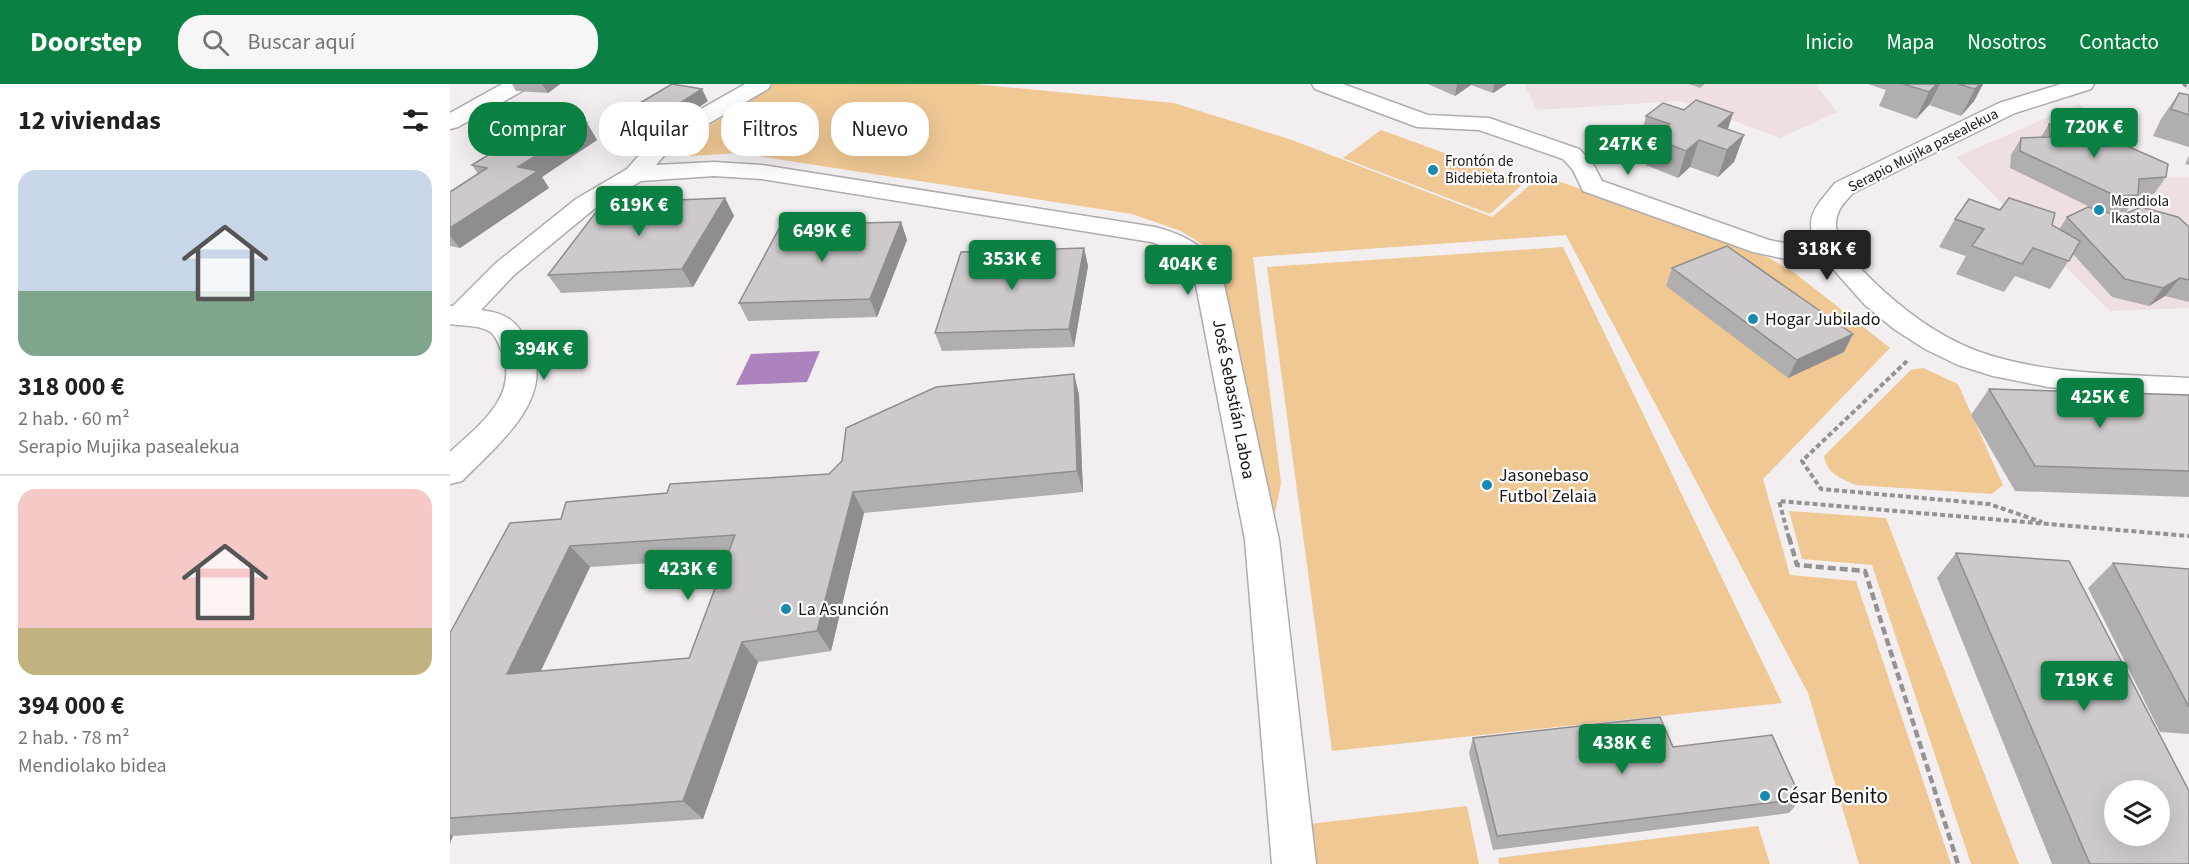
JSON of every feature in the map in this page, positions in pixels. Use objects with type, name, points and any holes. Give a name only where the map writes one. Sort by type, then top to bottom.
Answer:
[{"type":"street","points":[[450,122],[518,84]]},
{"type":"street","points":[[455,315],[505,269],[585,204],[635,174],[667,138],[760,84]]},
{"type":"street","points":[[1323,84],[1425,122],[1481,123],[1571,154],[1584,167],[1592,186],[1762,246],[1841,263]]},
{"type":"street","name":"Serapio Mujika pasealekua","points":[[2083,84],[2007,108],[1844,188],[1826,211],[1823,234],[1841,263],[1864,289],[1890,311],[1931,339],[1968,358],[2030,373],[2189,388]]},
{"type":"street","name":"José Sebastián Laboa","points":[[635,174],[698,168],[733,168],[762,172],[1155,235],[1184,246],[1196,254],[1204,264],[1208,275],[1262,540],[1294,864]]},
{"type":"street","points":[[450,472],[503,420],[520,389],[522,363],[507,330],[494,321],[455,315]]},
{"type":"path","points":[[2183,84],[2189,88]]},
{"type":"path","points":[[1931,339],[1802,461],[1821,489],[1989,504],[2049,524]]},
{"type":"path","points":[[1958,864],[1865,571],[1797,565],[1779,501],[2189,536]]},
{"type":"shaded area","points":[[770,84],[973,84],[1174,103],[1292,140],[1492,217],[1542,175],[1769,258],[1796,274],[1890,348],[1763,479],[1790,575],[1856,581],[1951,864],[1859,864],[1808,693],[1566,235],[1253,257],[1281,483],[1275,514],[1222,290],[1202,244],[1181,231],[1132,214],[757,156],[819,156],[819,102],[744,102]]},
{"type":"shaded area","points":[[1524,84],[1815,84],[1837,112],[1780,138],[1680,101],[1537,110]]},
{"type":"shaded area","name":"Mendiola Ikastola","points":[[2079,104],[2161,177],[2189,177],[2189,308],[2110,311],[1956,157]]},
{"type":"shaded area","points":[[721,118],[721,154],[709,155],[709,126]]},
{"type":"shaded area","name":"Frontón de Bidebieta frontoia","points":[[1381,130],[1525,182],[1490,214],[1343,158]]},
{"type":"shaded area","name":"Jasonebaso Futbol Zelaia","points":[[1563,247],[1782,703],[1332,751],[1267,267]]},
{"type":"shaded area","points":[[820,351],[807,382],[736,385],[751,354]]},
{"type":"shaded area","points":[[1923,368],[1958,384],[2003,485],[1992,494],[1856,485],[1835,475],[1828,467],[1824,456],[1911,370]]},
{"type":"shaded area","points":[[1789,511],[1886,518],[2019,864],[1971,864],[1872,565],[1802,559]]},
{"type":"shaded area","points":[[1467,806],[1479,864],[1314,864],[1309,824]]},
{"type":"shaded area","points":[[1758,826],[1770,864],[1499,864],[1498,858]]},
{"type":"building","points":[[672,84],[702,89],[682,102],[641,102]]},
{"type":"building","points":[[1903,84],[1937,84],[1929,92]]},
{"type":"building","points":[[1958,84],[1980,84],[1975,89]]},
{"type":"building","points":[[2179,93],[2189,95],[2189,115],[2171,109]]},
{"type":"building","points":[[1696,100],[1733,113],[1718,126],[1744,135],[1727,150],[1699,140],[1686,151],[1653,138],[1670,124],[1646,116],[1663,103],[1684,110]]},
{"type":"building","points":[[2049,124],[2077,124],[2168,164],[2166,177],[2139,179],[2138,195],[2116,196],[2020,151],[2021,138],[2050,137]]},
{"type":"building","points":[[487,156],[535,156],[518,167],[538,171],[450,228],[450,192],[487,168],[472,165]]},
{"type":"building","points":[[725,198],[682,269],[548,275],[603,203]]},
{"type":"building","points":[[2009,198],[2055,213],[2052,225],[2080,241],[2069,261],[2033,248],[2022,264],[1972,246],[1984,229],[1955,219],[1969,199],[2000,210]]},
{"type":"building","points":[[2088,207],[2120,216],[2141,207],[2178,217],[2189,227],[2189,280],[2180,278],[2163,288],[2125,279],[2067,217]]},
{"type":"building","points":[[901,222],[870,299],[739,303],[781,225]]},
{"type":"building","points":[[1727,246],[1853,334],[1797,360],[1672,268]]},
{"type":"building","points":[[1084,248],[1069,329],[935,333],[961,252]]},
{"type":"building","name":"La Asunción","points":[[1074,374],[1077,471],[853,492],[817,631],[742,642],[683,801],[450,818],[450,633],[510,523],[561,519],[566,502],[667,493],[670,484],[829,474],[842,461],[846,428],[936,387]],"holes":[[[735,535],[689,658],[507,674],[570,546]]]},
{"type":"building","points":[[1989,389],[2189,395],[2189,471],[2035,466]]},
{"type":"building","points":[[1956,553],[2069,561],[2189,791],[2189,864],[2090,864]]},
{"type":"building","points":[[2113,563],[2189,569],[2189,707]]},
{"type":"building","points":[[1660,717],[1673,747],[1772,735],[1801,799],[1497,836],[1473,738]]},
{"type":"place","name":"Frontón de Bidebieta frontoia","points":[[1433,170]]},
{"type":"place","name":"Mendiola Ikastola","points":[[2099,210]]},
{"type":"place","name":"Hogar Jubilado","points":[[1753,319]]},
{"type":"place","name":"Jasonebaso Futbol Zelaia","points":[[1487,485]]},
{"type":"place","name":"La Asunción","points":[[786,609]]},
{"type":"place","name":"César Benito","points":[[1765,796]]}]
